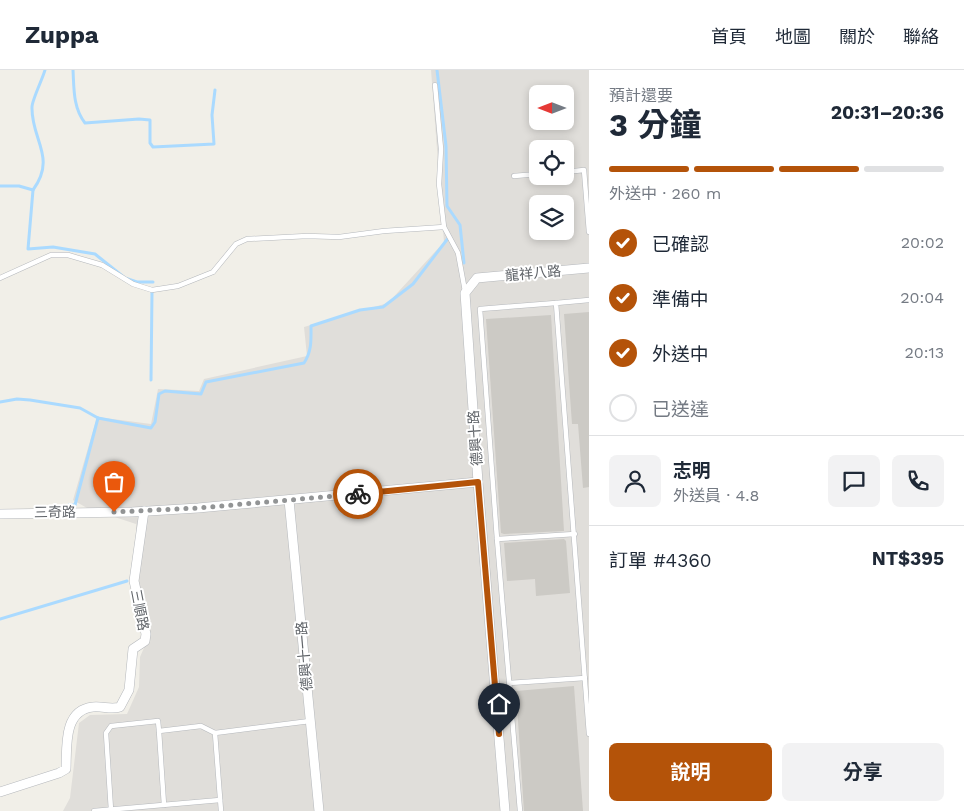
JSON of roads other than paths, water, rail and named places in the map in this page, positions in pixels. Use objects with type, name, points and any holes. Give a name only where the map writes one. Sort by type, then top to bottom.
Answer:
[{"type":"street","name":"龍祥八路","points":[[465,293],[477,278],[589,268]]},
{"type":"street","name":"德興十路","points":[[465,293],[478,482],[505,811]]},
{"type":"street","name":"三奇路","points":[[0,514],[198,508],[478,482]]},
{"type":"street","name":"德興十一路","points":[[289,500],[319,811]]},
{"type":"street","name":"三順路","points":[[0,792],[66,769],[67,739],[71,721],[78,713],[92,707],[115,709],[120,707],[129,690],[133,649],[145,641],[146,634],[134,581],[144,511]]},
{"type":"lane","points":[[435,85],[441,148],[439,184],[444,228],[458,253],[465,293]]},
{"type":"lane","points":[[574,171],[584,170],[589,232]]},
{"type":"lane","points":[[514,176],[529,175]]},
{"type":"lane","points":[[0,278],[51,255],[68,255],[102,265],[133,284],[152,290],[178,286],[213,272],[236,244],[247,239],[307,236],[338,238],[384,231],[444,228]]},
{"type":"lane","points":[[520,811],[480,309],[589,300]]},
{"type":"lane","points":[[556,302],[589,734]]},
{"type":"lane","points":[[498,540],[575,534]]},
{"type":"lane","points":[[509,683],[585,678]]},
{"type":"lane","points":[[159,732],[201,726],[215,734],[310,721]]},
{"type":"lane","points":[[110,810],[106,733],[112,726],[158,722],[164,805]]},
{"type":"lane","points":[[215,734],[221,811]]},
{"type":"lane","points":[[94,811],[220,800]]},
{"type":"waterway","points":[[0,186],[19,186],[33,190],[40,178],[43,158],[35,129],[32,107],[45,70]]},
{"type":"waterway","points":[[73,70],[76,104],[85,123],[139,119],[150,120],[150,143],[153,147],[214,144],[212,115],[215,90]]},
{"type":"waterway","points":[[437,70],[446,146],[447,206],[460,225],[464,263]]},
{"type":"waterway","points":[[33,190],[28,249],[53,247],[95,254],[125,278],[137,282],[153,282]]},
{"type":"waterway","points":[[0,402],[17,399],[80,408],[98,418],[151,428],[155,422],[159,394],[165,391],[201,394],[206,382],[304,363],[310,350],[311,326],[360,310],[383,307],[413,284],[449,237]]},
{"type":"waterway","points":[[151,380],[152,292]]},
{"type":"waterway","points":[[67,511],[69,505],[75,505],[98,418]]},
{"type":"waterway","points":[[0,619],[127,581]]}]
